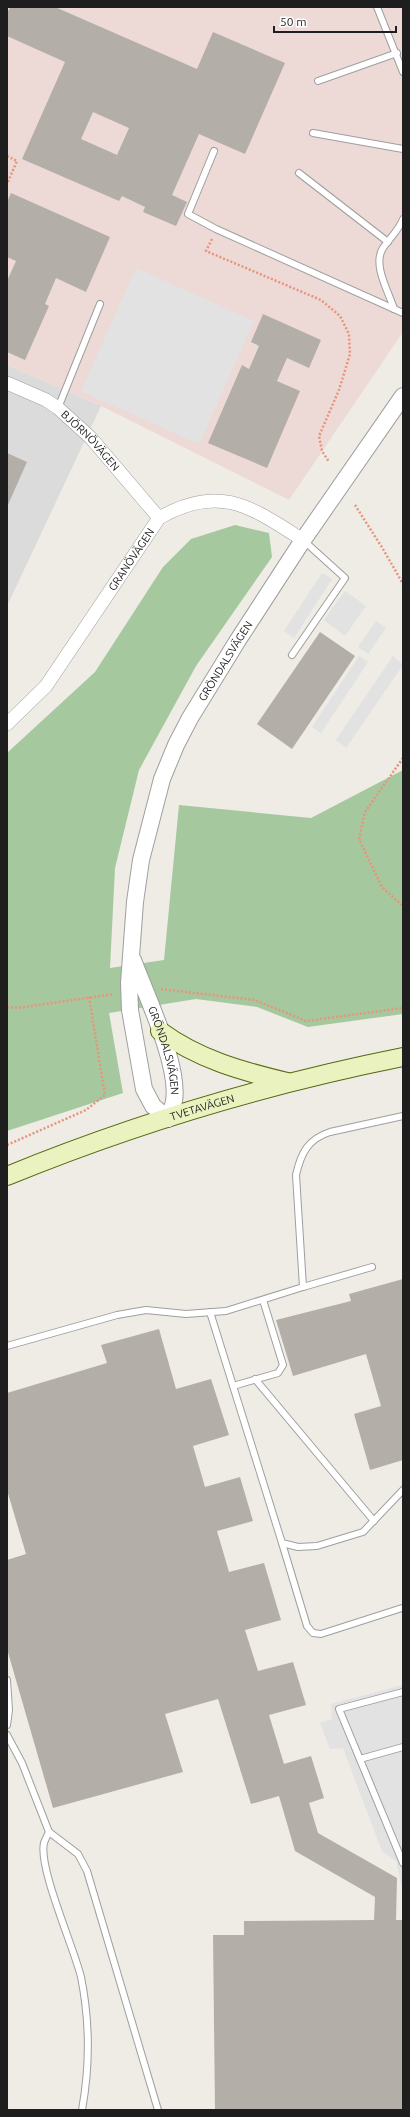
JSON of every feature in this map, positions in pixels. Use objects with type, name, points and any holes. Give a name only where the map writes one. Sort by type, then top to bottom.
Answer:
[{"type":"main road","points":[[160,1031],[175,1042],[206,1058],[248,1073],[288,1082]]},
{"type":"main road","name":"TVETAVÄGEN","points":[[7,1176],[108,1138],[288,1082],[403,1057]]},
{"type":"street","name":"BJÖRNÖVÄGEN","points":[[7,383],[46,400],[58,408],[91,438],[159,518]]},
{"type":"street","name":"GRÖNDALSVÄGEN","points":[[133,960],[160,1031],[174,1082],[174,1101],[168,1119],[153,1106],[144,1089],[130,1010],[129,984],[133,960],[135,902],[141,860],[165,772],[190,718],[238,640],[303,540],[403,396]]},
{"type":"street","name":"GRANÖVÄGEN","points":[[7,724],[46,686],[159,518],[175,508],[213,499],[233,502],[258,512],[303,540]]},
{"type":"lane","points":[[377,7],[397,53],[403,72]]},
{"type":"lane","points":[[318,81],[397,53]]},
{"type":"lane","points":[[313,133],[403,149]]},
{"type":"lane","points":[[214,151],[188,214],[216,229],[403,313]]},
{"type":"lane","points":[[299,173],[388,242]]},
{"type":"lane","points":[[394,309],[380,268],[379,260],[382,249],[403,220]]},
{"type":"lane","points":[[58,408],[100,304]]},
{"type":"lane","points":[[292,655],[345,578],[303,540]]},
{"type":"lane","points":[[303,1287],[296,1174],[300,1159],[307,1146],[319,1135],[403,1116]]},
{"type":"lane","points":[[7,1346],[117,1315],[146,1310],[186,1314],[226,1311],[372,1267]]},
{"type":"lane","points":[[233,1386],[278,1373],[283,1365],[263,1300]]},
{"type":"lane","points":[[210,1312],[307,1626],[313,1634],[321,1634],[402,1608]]},
{"type":"lane","points":[[255,1379],[374,1521]]},
{"type":"lane","points":[[282,1543],[298,1548],[317,1546],[363,1532],[403,1490]]},
{"type":"lane","points":[[7,1680],[10,1710],[7,1725]]},
{"type":"lane","points":[[403,1692],[339,1709],[403,1864]]},
{"type":"lane","points":[[7,1735],[22,1763],[49,1832],[78,1854],[87,1871],[158,2110]]},
{"type":"lane","points":[[360,1759],[403,1746]]},
{"type":"lane","points":[[49,1832],[44,1844],[44,1864],[76,1960],[88,2019],[86,2085],[82,2110]]},
{"type":"path","points":[[7,156],[17,162],[7,184]]},
{"type":"path","points":[[216,229],[206,251],[321,300],[340,316],[349,334],[350,354],[339,390],[319,436],[322,451],[329,462]]},
{"type":"path","points":[[355,505],[403,584]]},
{"type":"path","points":[[403,758],[366,812],[359,839],[382,887],[403,906]]},
{"type":"path","points":[[156,989],[255,1000],[306,1021],[403,1008]]},
{"type":"path","points":[[7,1007],[18,1008],[116,994]]},
{"type":"path","points":[[7,1145],[86,1110],[105,1095],[89,997]]},
{"type":"shaded area","points":[[7,7],[403,7],[403,332],[289,500],[101,406],[7,365]]},
{"type":"shaded area","points":[[136,268],[254,321],[199,444],[81,391]]},
{"type":"shaded area","points":[[7,365],[101,406],[7,606]]},
{"type":"shaded area","points":[[322,573],[332,579],[294,638],[284,631]]},
{"type":"shaded area","points":[[345,591],[366,606],[345,636],[324,620]]},
{"type":"shaded area","points":[[376,621],[386,628],[368,654],[358,647]]},
{"type":"shaded area","points":[[359,656],[368,662],[321,733],[312,727]]},
{"type":"shaded area","points":[[393,656],[403,665],[346,748],[336,740]]},
{"type":"shaded area","points":[[403,1685],[403,1892],[396,1861],[382,1851],[343,1748],[330,1749],[320,1723],[332,1719],[331,1704]]},
{"type":"green space","points":[[235,525],[269,533],[272,557],[196,666],[139,770],[115,868],[110,968],[164,960],[179,805],[311,818],[403,770],[403,1014],[308,1027],[257,1007],[196,999],[109,1013],[123,1093],[7,1131],[7,753],[95,672],[163,567],[191,539]]},
{"type":"building","points":[[10,7],[55,7],[197,69],[213,32],[285,63],[245,154],[199,134],[172,195],[187,202],[176,226],[143,212],[145,207],[122,196],[119,201],[22,159],[65,62],[7,36],[7,14]],"holes":[[[93,112],[129,128],[117,155],[81,139]]]},
{"type":"building","points":[[11,193],[110,237],[86,292],[56,278],[45,304],[49,306],[25,360],[7,352],[7,281],[16,261],[7,257],[7,202]]},
{"type":"building","points":[[263,314],[321,340],[309,368],[287,358],[277,381],[300,391],[267,468],[208,443],[242,365],[249,369],[259,346],[251,342]]},
{"type":"building","points":[[7,453],[27,462],[7,507]]},
{"type":"building","points":[[320,632],[355,656],[292,749],[257,724]]},
{"type":"building","points":[[403,1279],[403,1460],[370,1470],[354,1414],[381,1406],[366,1354],[293,1376],[276,1320],[351,1301],[349,1294]]},
{"type":"building","points":[[159,1329],[176,1389],[211,1379],[229,1435],[193,1446],[205,1487],[240,1477],[253,1521],[217,1531],[229,1572],[264,1563],[281,1620],[245,1630],[258,1671],[293,1662],[306,1705],[269,1715],[284,1764],[311,1756],[324,1798],[309,1803],[318,1833],[397,1878],[396,1920],[403,1920],[403,2110],[215,2110],[213,1935],[244,1935],[244,1921],[374,1920],[375,1897],[295,1851],[279,1796],[251,1804],[218,1699],[165,1714],[183,1772],[53,1808],[7,1649],[7,1560],[26,1554],[7,1490],[7,1393],[107,1363],[101,1345]]}]
